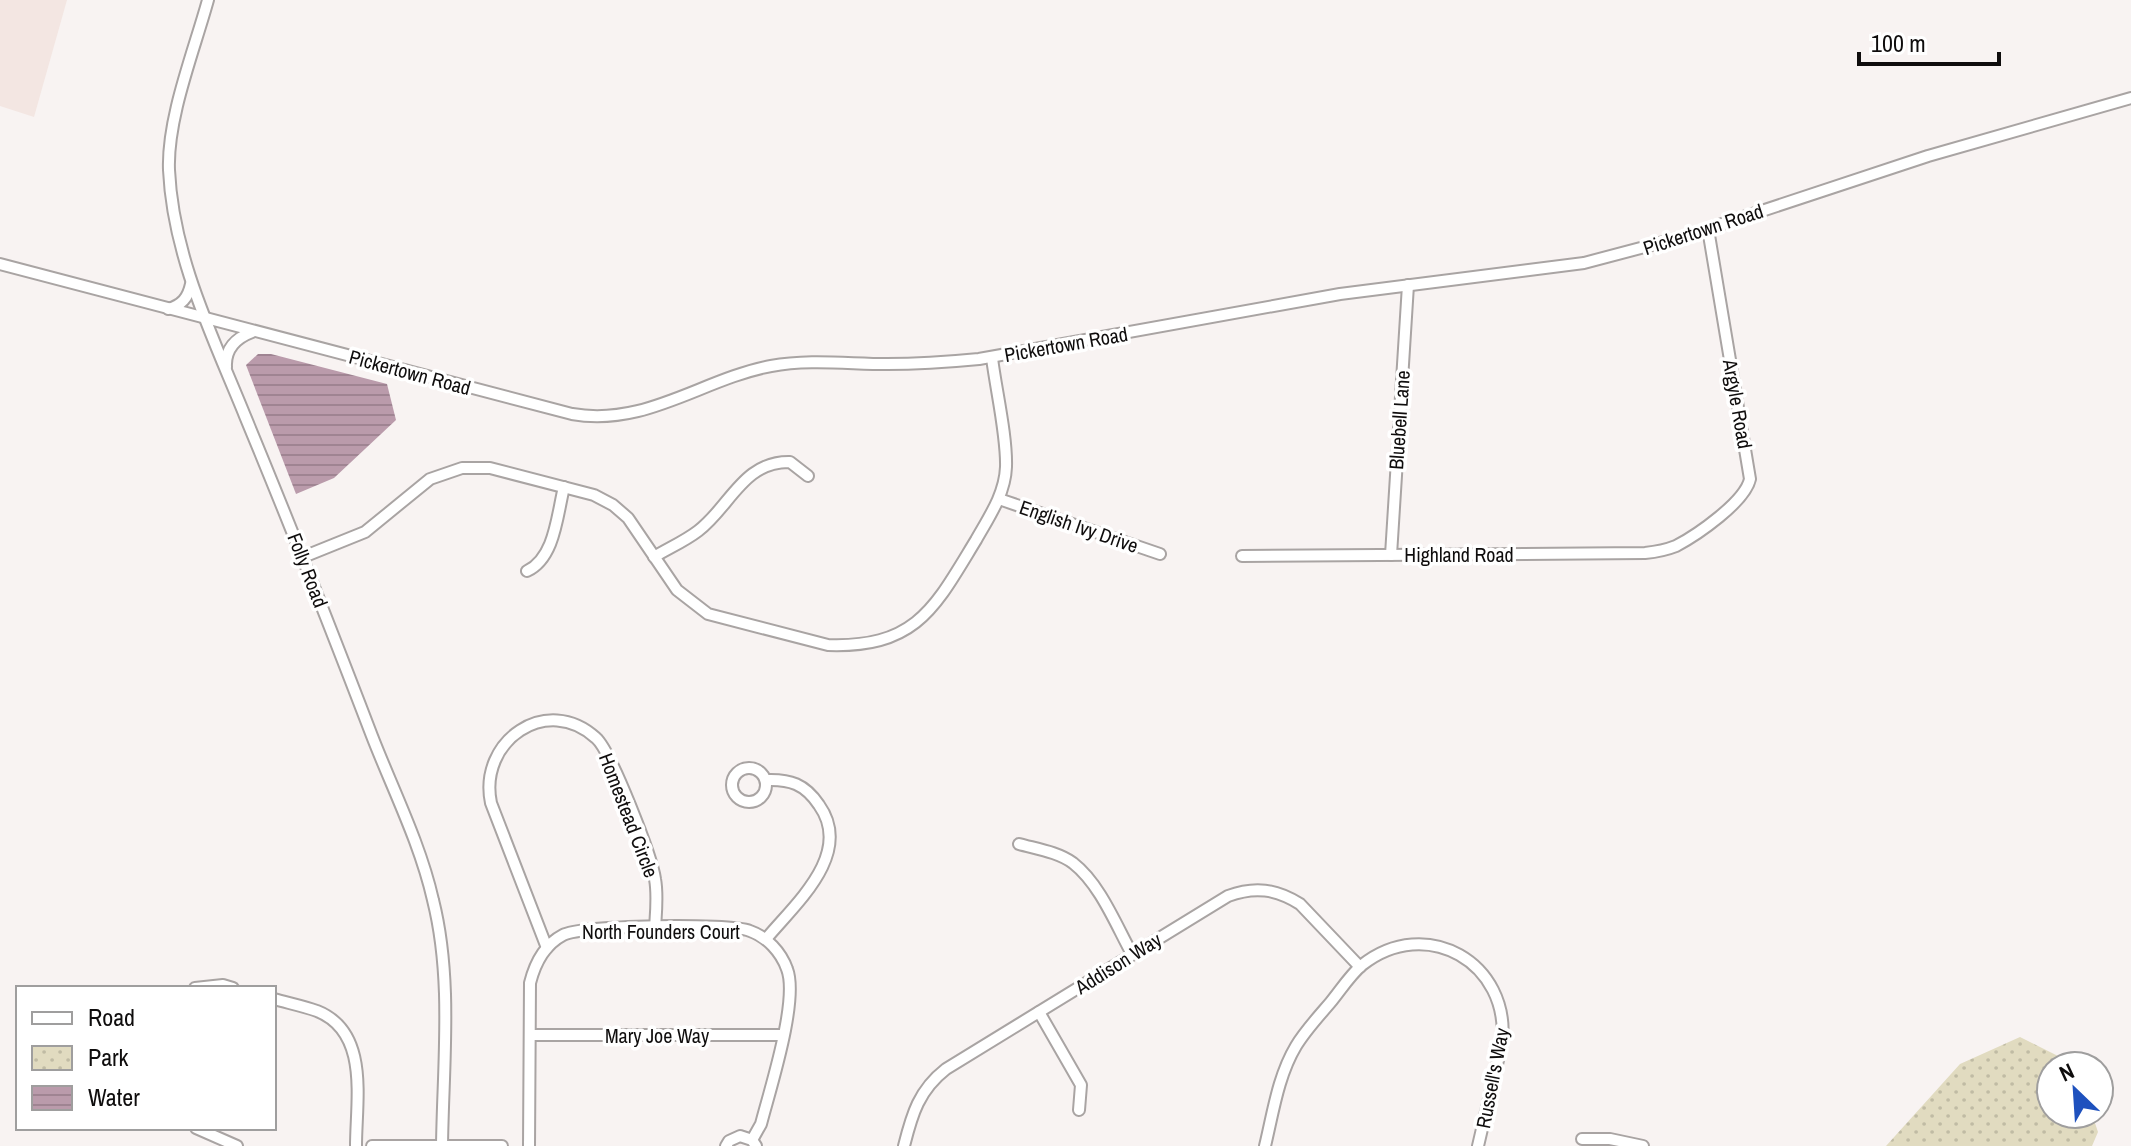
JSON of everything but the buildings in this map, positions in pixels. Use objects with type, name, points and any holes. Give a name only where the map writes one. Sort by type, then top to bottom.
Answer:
[{"type":"street","name":"Folly Road","points":[[208,0],[175,117],[169,168],[176,226],[191,284],[303,557],[415,844],[433,898],[445,988],[442,1145]]},
{"type":"street","name":"Pickertown Road","points":[[0,264],[254,332],[597,418],[639,412],[772,366],[806,362],[933,363],[992,358],[1286,302],[1584,263],[1708,229],[1928,156],[2131,98]]},
{"type":"street","name":"Argyle Road","points":[[1676,546],[1744,495],[1750,479],[1708,229]]},
{"type":"street","points":[[168,309],[186,299],[191,284]]},
{"type":"street","name":"Bluebell Lane","points":[[1391,555],[1408,285]]},
{"type":"street","points":[[227,371],[226,361],[233,344],[254,332]]},
{"type":"street","points":[[303,557],[365,532],[430,479],[449,470],[490,468],[594,495],[620,511],[683,597],[708,614],[828,645],[857,645],[891,636],[912,626],[939,601],[999,499],[1006,466],[992,358]]},
{"type":"street","points":[[654,557],[699,530],[757,469],[769,464],[790,462],[808,476]]},
{"type":"street","points":[[527,571],[540,563],[547,553],[564,487]]},
{"type":"street","name":"English Ivy Drive","points":[[999,499],[1160,554]]},
{"type":"street","name":"Highland Road","points":[[1242,556],[1645,553],[1676,546]]},
{"type":"street","name":"Homestead Circle","points":[[547,948],[488,791],[490,769],[502,746],[519,731],[539,723],[561,722],[577,726],[596,738],[609,755],[654,872],[655,928]]},
{"type":"street","points":[[766,780],[788,779],[813,796],[826,816],[830,840],[821,872],[766,939]]},
{"type":"street","points":[[1019,844],[1055,854],[1073,863],[1091,882],[1132,954]]},
{"type":"street","name":"Addison Way","points":[[904,1146],[913,1111],[927,1086],[937,1077],[1228,896],[1268,890],[1300,904],[1360,967]]},
{"type":"street","name":"North Founders Court","points":[[547,948],[562,936],[587,928],[736,928],[749,930],[766,939],[781,958],[790,980],[790,998],[754,1143]]},
{"type":"street","name":"Russell's Way","points":[[1265,1146],[1283,1075],[1295,1048],[1360,967],[1387,951],[1423,945],[1463,957],[1487,979],[1500,1003],[1504,1027],[1498,1068],[1478,1146]]},
{"type":"street","points":[[529,1146],[530,983],[538,959],[547,948]]},
{"type":"street","points":[[276,1000],[327,1016],[349,1039],[356,1057],[356,1146]]},
{"type":"street","points":[[1039,1012],[1081,1085],[1079,1110]]},
{"type":"street","name":"Mary Joe Way","points":[[530,1035],[783,1035]]},
{"type":"street","points":[[201,1130],[237,1146]]},
{"type":"street","points":[[726,1146],[740,1136],[754,1143]]},
{"type":"street","points":[[1582,1139],[1610,1139],[1643,1146]]},
{"type":"street","points":[[372,1146],[502,1146]]},
{"type":"shaded area","points":[[0,0],[67,0],[34,117],[0,106]]},
{"type":"green space","points":[[2020,1037],[2046,1050],[2035,1050],[2035,1130],[2097,1130],[2092,1146],[1886,1146],[1960,1064]]},
{"type":"water","points":[[258,354],[271,354],[387,384],[396,420],[334,478],[296,494],[246,365]]}]
